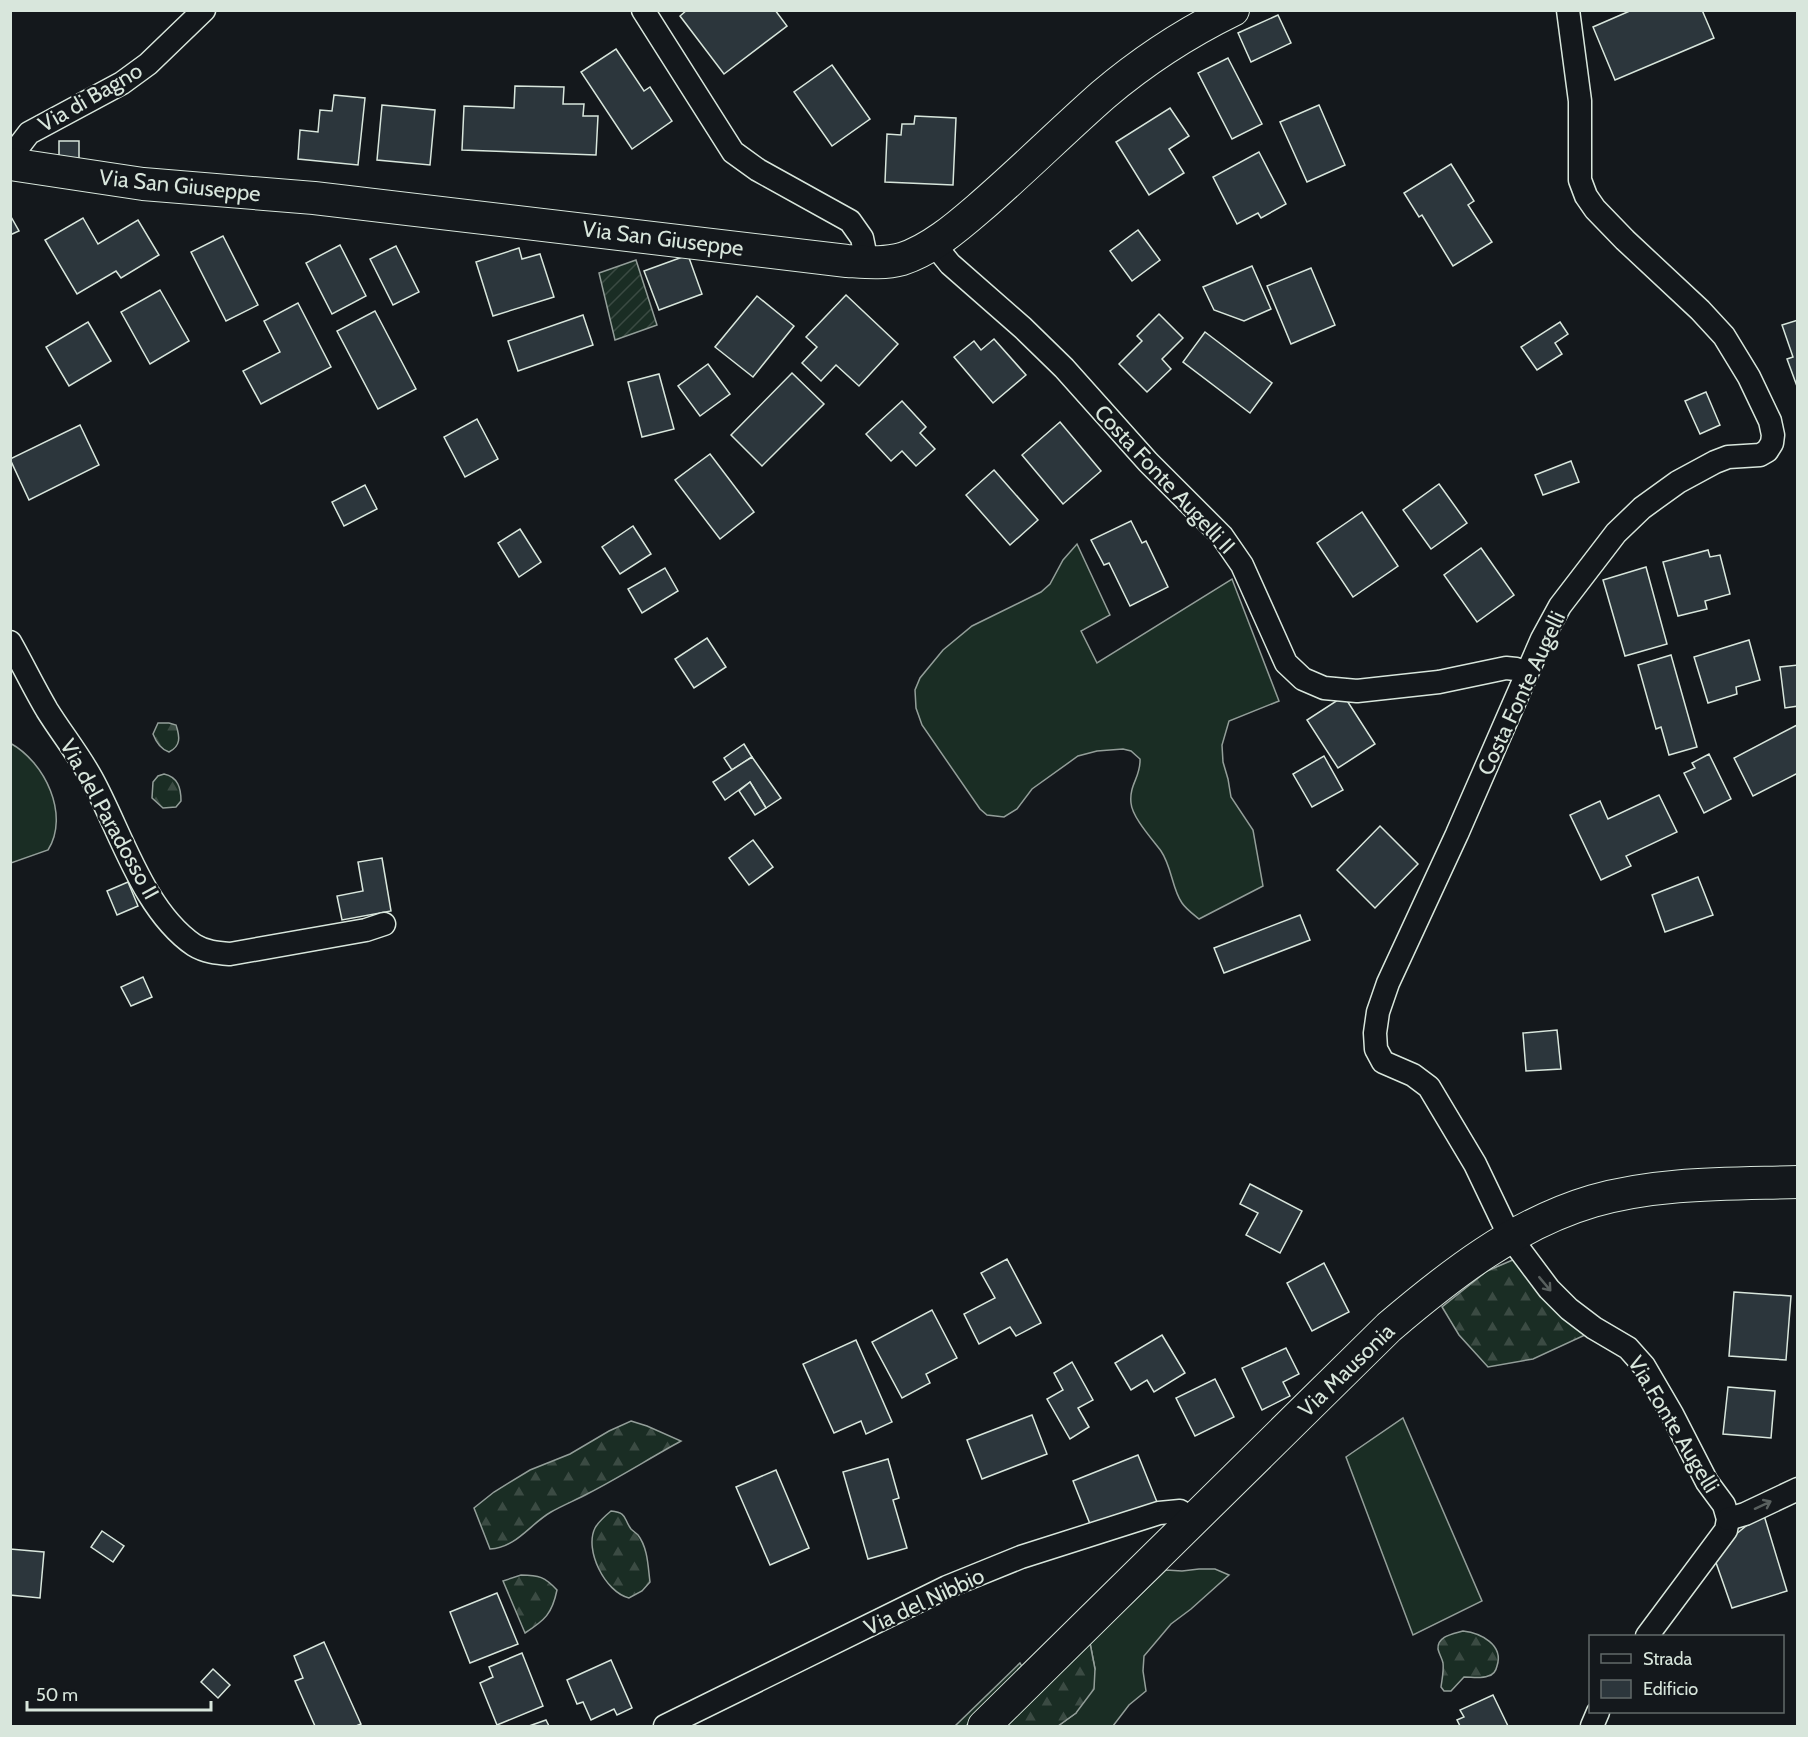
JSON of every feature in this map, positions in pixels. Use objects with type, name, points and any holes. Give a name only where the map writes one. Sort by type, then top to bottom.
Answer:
[{"type":"main road","name":"Via San Giuseppe","points":[[11,164],[143,184],[314,198],[867,262],[902,258],[933,243],[959,225],[1011,181],[1103,95],[1132,72],[1204,24],[1233,10]]},
{"type":"main road","name":"Via Mausonia","points":[[984,1726],[1389,1327],[1478,1256],[1551,1216],[1593,1201],[1627,1193],[1674,1187],[1797,1182]]},
{"type":"street","name":"Via di Bagno","points":[[11,164],[21,141],[29,133],[122,83],[148,64],[204,10]]},
{"type":"street","points":[[643,10],[733,152],[753,167],[850,221],[862,238],[867,262]]},
{"type":"street","name":"Costa Fonte Augelli","points":[[1510,1237],[1475,1164],[1429,1087],[1413,1075],[1383,1062],[1376,1048],[1378,1012],[1388,983],[1457,834],[1527,673],[1560,606],[1616,533],[1642,508],[1678,482],[1721,459],[1764,453],[1771,446],[1773,435],[1763,406],[1724,336],[1701,310],[1625,240],[1595,209],[1586,196],[1580,180],[1580,101],[1568,10]]},
{"type":"street","name":"Costa Fonte Augelli II","points":[[933,243],[950,264],[1052,355],[1148,462],[1222,536],[1242,565],[1286,663],[1303,679],[1324,688],[1357,691],[1439,682],[1506,668],[1527,673]]},
{"type":"street","name":"Via del Paradosso II","points":[[10,642],[47,709],[92,778],[140,879],[157,905],[195,946],[211,952],[230,954],[366,930],[384,924]]},
{"type":"street","name":"Via Fonte Augelli","points":[[1510,1237],[1556,1296],[1594,1328],[1628,1348],[1644,1366],[1707,1482],[1724,1505],[1728,1519],[1726,1530],[1648,1635]]},
{"type":"street","points":[[1728,1519],[1797,1489]]},
{"type":"street","name":"Via del Nibbio","points":[[665,1726],[947,1587],[1021,1557],[1159,1513],[1180,1511],[1193,1520]]},
{"type":"green space","points":[[636,260],[657,325],[615,340],[599,273]]},
{"type":"green space","points":[[1077,544],[1110,615],[1081,631],[1097,663],[1232,579],[1279,701],[1229,721],[1222,745],[1223,762],[1231,797],[1253,830],[1263,886],[1199,919],[1182,903],[1165,857],[1132,809],[1131,796],[1139,771],[1140,759],[1131,751],[1123,749],[1097,751],[1078,756],[1032,789],[1017,809],[1004,817],[987,815],[980,809],[922,725],[916,708],[915,690],[920,678],[943,650],[972,626],[1041,592],[1050,584],[1063,560]]},
{"type":"green space","points":[[158,723],[176,725],[178,744],[169,752],[159,745],[153,734]]},
{"type":"green space","points":[[10,743],[34,763],[43,776],[55,806],[56,821],[54,836],[48,850],[11,863]]},
{"type":"green space","points":[[164,774],[176,780],[179,788],[181,801],[176,807],[163,808],[152,798],[153,782],[158,776]]},
{"type":"green space","points":[[1515,1259],[1585,1335],[1533,1359],[1488,1367],[1459,1335],[1442,1307],[1487,1271]]},
{"type":"green space","points":[[1403,1418],[1482,1601],[1413,1635],[1346,1457]]},
{"type":"green space","points":[[631,1421],[681,1441],[601,1487],[551,1512],[508,1544],[490,1549],[474,1508],[494,1492],[530,1470],[570,1454]]},
{"type":"green space","points":[[611,1511],[620,1513],[638,1535],[647,1558],[650,1582],[642,1591],[629,1598],[612,1588],[605,1579],[592,1547],[595,1528]]},
{"type":"green space","points":[[1215,1569],[1229,1575],[1171,1624],[1144,1656],[1143,1671],[1146,1691],[1129,1705],[1113,1726],[1058,1726],[1076,1713],[1095,1669],[1090,1643],[1166,1570]]},
{"type":"green space","points":[[521,1575],[541,1578],[557,1590],[547,1616],[525,1633],[503,1581]]},
{"type":"green space","points":[[1463,1631],[1484,1637],[1494,1646],[1498,1659],[1497,1668],[1493,1674],[1485,1677],[1464,1677],[1451,1691],[1444,1691],[1441,1687],[1443,1661],[1438,1645],[1446,1636]]},
{"type":"green space","points":[[1090,1643],[1095,1669],[1094,1689],[1076,1713],[1058,1726],[1004,1726]]},
{"type":"green space","points":[[1020,1663],[1024,1670],[966,1726],[955,1726]]},
{"type":"building","points":[[687,10],[775,10],[787,26],[724,74],[680,16]]},
{"type":"building","points":[[1632,10],[1702,10],[1714,38],[1615,80],[1593,27]]},
{"type":"building","points":[[1278,15],[1291,43],[1251,62],[1238,33]]},
{"type":"building","points":[[616,49],[644,91],[650,87],[672,121],[632,149],[581,72]]},
{"type":"building","points":[[1228,58],[1262,124],[1232,139],[1198,73]]},
{"type":"building","points":[[832,65],[870,119],[832,146],[794,92]]},
{"type":"building","points":[[515,86],[564,87],[563,104],[584,104],[583,116],[598,116],[596,155],[462,150],[464,106],[514,108]]},
{"type":"building","points":[[334,95],[365,98],[358,165],[298,159],[300,130],[318,132],[320,110],[332,111]]},
{"type":"building","points":[[382,105],[435,110],[430,165],[377,160]]},
{"type":"building","points":[[1319,105],[1345,165],[1307,182],[1280,122]]},
{"type":"building","points":[[1170,108],[1189,136],[1169,149],[1184,173],[1149,195],[1116,142]]},
{"type":"building","points":[[915,116],[956,118],[953,185],[885,182],[887,134],[901,135],[902,124],[914,124]]},
{"type":"building","points":[[59,141],[79,141],[79,162],[59,162]]},
{"type":"building","points":[[1259,152],[1286,204],[1261,218],[1258,213],[1237,224],[1213,177]]},
{"type":"building","points":[[1451,164],[1474,201],[1468,205],[1492,242],[1453,266],[1422,215],[1419,217],[1404,193]]},
{"type":"building","points":[[10,215],[19,231],[10,235]]},
{"type":"building","points":[[83,218],[98,244],[138,220],[159,255],[121,278],[116,271],[77,294],[45,240]]},
{"type":"building","points":[[1138,230],[1160,260],[1132,281],[1110,251]]},
{"type":"building","points":[[223,236],[258,305],[226,321],[191,252]]},
{"type":"building","points":[[340,245],[366,296],[332,314],[306,263]]},
{"type":"building","points":[[396,246],[419,292],[393,305],[370,259]]},
{"type":"building","points":[[519,248],[522,259],[540,254],[554,297],[493,316],[476,262]]},
{"type":"building","points":[[688,255],[702,294],[659,310],[644,271]]},
{"type":"building","points":[[1252,266],[1271,309],[1244,321],[1214,310],[1203,287]]},
{"type":"building","points":[[1311,268],[1335,325],[1291,344],[1267,286]]},
{"type":"building","points":[[160,290],[189,341],[150,364],[121,312]]},
{"type":"building","points":[[846,295],[898,344],[859,386],[836,365],[821,381],[802,363],[817,347],[806,337]]},
{"type":"building","points":[[757,296],[794,326],[753,377],[715,347]]},
{"type":"building","points":[[298,303],[331,367],[261,404],[243,371],[280,352],[264,321]]},
{"type":"building","points":[[375,311],[416,389],[378,409],[337,331]]},
{"type":"building","points":[[1159,314],[1183,338],[1162,359],[1171,369],[1147,392],[1119,364],[1142,341],[1137,336]]},
{"type":"building","points":[[583,315],[593,345],[518,371],[508,341]]},
{"type":"building","points":[[1798,320],[1798,389],[1787,359],[1793,357],[1782,325]]},
{"type":"building","points":[[88,322],[111,361],[69,386],[46,347]]},
{"type":"building","points":[[1560,322],[1568,334],[1555,343],[1562,354],[1537,370],[1521,347]]},
{"type":"building","points":[[1205,332],[1272,383],[1250,413],[1183,362]]},
{"type":"building","points":[[994,339],[1026,375],[993,403],[954,357],[974,341],[981,350]]},
{"type":"building","points":[[708,364],[730,394],[700,416],[678,386]]},
{"type":"building","points":[[792,373],[824,404],[762,466],[731,435]]},
{"type":"building","points":[[659,374],[674,429],[642,437],[628,382]]},
{"type":"building","points":[[1706,392],[1720,425],[1700,434],[1685,401]]},
{"type":"building","points":[[902,401],[926,427],[920,433],[935,449],[916,466],[902,451],[891,461],[866,434]]},
{"type":"building","points":[[477,419],[498,459],[465,477],[444,437]]},
{"type":"building","points":[[1060,422],[1101,471],[1063,504],[1022,455]]},
{"type":"building","points":[[80,425],[99,465],[29,500],[10,459]]},
{"type":"building","points":[[710,454],[754,512],[720,539],[675,480]]},
{"type":"building","points":[[1571,461],[1579,482],[1543,495],[1535,475]]},
{"type":"building","points":[[994,470],[1038,520],[1010,545],[966,495]]},
{"type":"building","points":[[1439,484],[1467,523],[1431,549],[1403,510]]},
{"type":"building","points":[[365,485],[377,509],[344,526],[332,502]]},
{"type":"building","points":[[1362,512],[1398,566],[1353,597],[1317,543]]},
{"type":"building","points":[[1131,521],[1142,543],[1146,541],[1168,587],[1130,606],[1109,563],[1104,565],[1091,540]]},
{"type":"building","points":[[633,526],[651,554],[620,574],[602,547]]},
{"type":"building","points":[[520,529],[541,562],[519,577],[498,543]]},
{"type":"building","points":[[1481,548],[1514,595],[1477,622],[1444,575]]},
{"type":"building","points":[[1708,550],[1710,557],[1720,555],[1730,594],[1705,601],[1707,609],[1678,616],[1663,562]]},
{"type":"building","points":[[1646,567],[1667,644],[1625,656],[1603,580]]},
{"type":"building","points":[[665,568],[678,591],[642,613],[628,589]]},
{"type":"building","points":[[707,638],[726,667],[694,688],[675,659]]},
{"type":"building","points":[[1749,640],[1760,680],[1736,687],[1737,694],[1708,703],[1694,657]]},
{"type":"building","points":[[1671,655],[1697,747],[1669,755],[1661,727],[1656,729],[1638,665]]},
{"type":"building","points":[[1798,665],[1798,706],[1785,708],[1780,667]]},
{"type":"building","points":[[1344,696],[1375,744],[1338,768],[1307,720]]},
{"type":"building","points":[[1797,725],[1798,773],[1753,796],[1734,758]]},
{"type":"building","points":[[744,744],[752,757],[732,770],[724,758]]},
{"type":"building","points":[[1709,754],[1731,799],[1704,813],[1684,773],[1695,768],[1692,763]]},
{"type":"building","points":[[1324,756],[1343,790],[1312,807],[1293,774]]},
{"type":"building","points":[[752,757],[781,798],[766,808],[750,782],[725,800],[713,782]]},
{"type":"building","points":[[750,782],[766,808],[755,815],[739,791]]},
{"type":"building","points":[[1659,795],[1677,832],[1626,856],[1631,866],[1601,880],[1570,815],[1600,801],[1608,819]]},
{"type":"building","points":[[1380,826],[1418,864],[1375,908],[1337,870]]},
{"type":"building","points":[[753,840],[773,867],[749,885],[729,858]]},
{"type":"building","points":[[382,858],[391,911],[342,920],[337,896],[363,891],[358,862]]},
{"type":"building","points":[[1698,877],[1713,915],[1665,932],[1652,895]]},
{"type":"building","points":[[128,882],[138,906],[117,915],[107,891]]},
{"type":"building","points":[[1300,915],[1310,940],[1224,973],[1214,948]]},
{"type":"building","points":[[143,977],[152,997],[131,1006],[121,987]]},
{"type":"building","points":[[1557,1030],[1561,1069],[1526,1071],[1523,1033]]},
{"type":"building","points":[[1250,1184],[1302,1211],[1280,1253],[1246,1235],[1258,1213],[1240,1204]]},
{"type":"building","points":[[1007,1259],[1041,1323],[1016,1336],[1010,1327],[979,1344],[964,1314],[995,1298],[981,1273]]},
{"type":"building","points":[[1324,1263],[1349,1312],[1312,1331],[1287,1283]]},
{"type":"building","points":[[1734,1292],[1791,1296],[1786,1360],[1729,1356]]},
{"type":"building","points":[[932,1310],[957,1358],[926,1374],[930,1383],[902,1398],[872,1342]]},
{"type":"building","points":[[1162,1335],[1185,1373],[1154,1392],[1147,1380],[1131,1390],[1115,1363]]},
{"type":"building","points":[[856,1340],[892,1422],[866,1434],[861,1421],[834,1433],[803,1364]]},
{"type":"building","points":[[1286,1348],[1299,1374],[1283,1382],[1290,1396],[1262,1410],[1242,1368]]},
{"type":"building","points":[[1072,1362],[1093,1400],[1078,1408],[1089,1427],[1070,1439],[1047,1399],[1063,1390],[1054,1373]]},
{"type":"building","points":[[1215,1379],[1234,1417],[1195,1436],[1176,1398]]},
{"type":"building","points":[[1728,1387],[1775,1391],[1771,1438],[1723,1434]]},
{"type":"building","points":[[1032,1415],[1047,1454],[982,1479],[967,1440]]},
{"type":"building","points":[[1138,1455],[1157,1502],[1092,1529],[1073,1481]]},
{"type":"building","points":[[888,1459],[899,1498],[893,1500],[907,1548],[868,1559],[843,1472]]},
{"type":"building","points":[[776,1470],[809,1548],[770,1565],[736,1487]]},
{"type":"building","points":[[1763,1512],[1787,1591],[1732,1608],[1714,1557],[1730,1544],[1729,1540]]},
{"type":"building","points":[[102,1531],[124,1546],[113,1562],[91,1547]]},
{"type":"building","points":[[10,1549],[44,1552],[40,1598],[10,1595]]},
{"type":"building","points":[[497,1593],[518,1644],[470,1663],[450,1612]]},
{"type":"building","points":[[324,1642],[361,1724],[315,1726],[295,1681],[303,1678],[294,1656]]},
{"type":"building","points":[[522,1653],[543,1706],[497,1725],[480,1683],[493,1677],[489,1667]]},
{"type":"building","points":[[611,1660],[632,1708],[617,1715],[614,1709],[591,1720],[583,1702],[577,1704],[567,1680]]},
{"type":"building","points":[[213,1669],[230,1685],[218,1698],[201,1682]]},
{"type":"building","points":[[1493,1695],[1508,1726],[1460,1726],[1457,1720],[1464,1717],[1460,1710]]},
{"type":"building","points":[[546,1720],[549,1726],[529,1726]]}]
